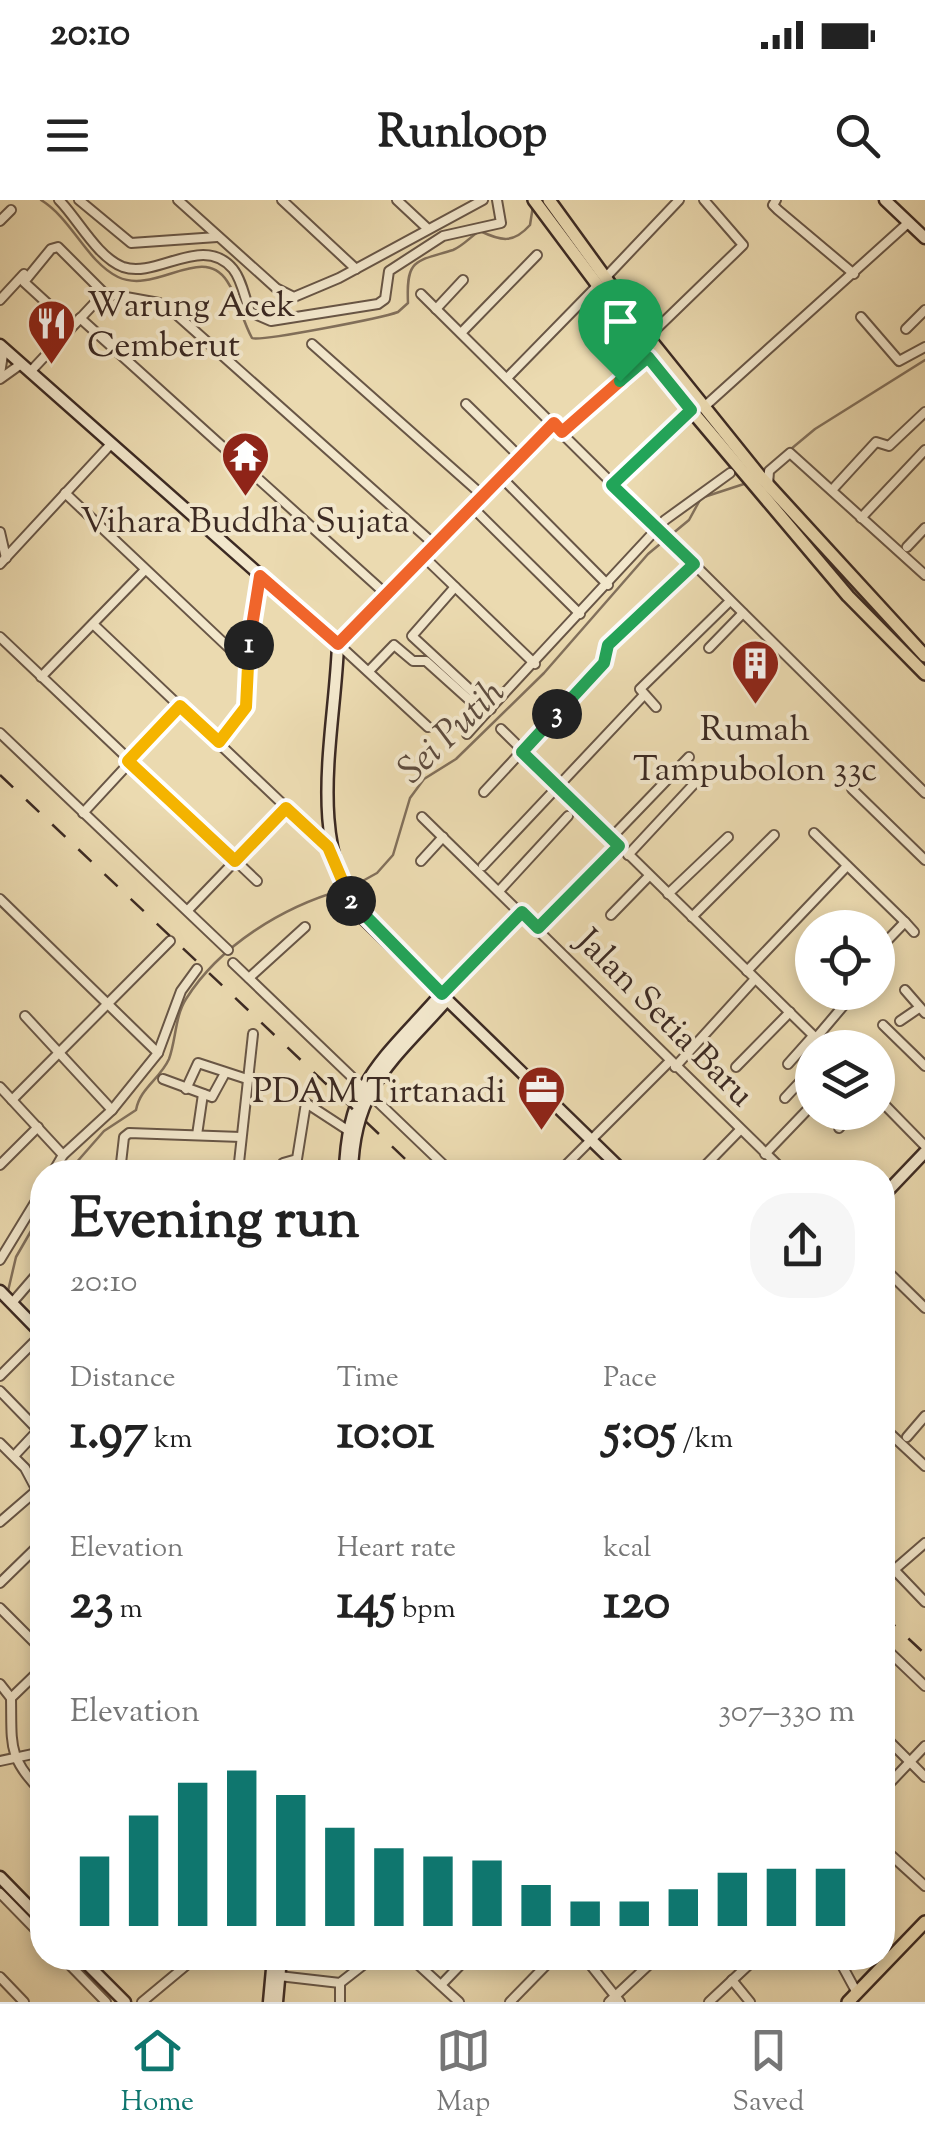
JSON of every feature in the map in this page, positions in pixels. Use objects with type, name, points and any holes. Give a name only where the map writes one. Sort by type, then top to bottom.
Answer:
[{"type":"main road","points":[[540,202],[740,468],[766,482],[925,656]]},
{"type":"main road","points":[[766,482],[848,596],[925,674]]},
{"type":"main road","points":[[895,1954],[925,1922]]},
{"type":"main road","points":[[853,1998],[880,1970]]},
{"type":"street","points":[[60,200],[105,254],[124,268],[143,269],[188,257],[217,258],[234,270],[250,312],[271,320],[378,304],[384,299],[389,271],[419,250],[454,232],[501,223],[497,200]]},
{"type":"street","points":[[80,200],[132,243],[218,237]]},
{"type":"street","points":[[178,200],[276,288],[294,297],[356,269],[483,200]]},
{"type":"street","points":[[282,200],[356,269]]},
{"type":"street","points":[[397,200],[428,229]]},
{"type":"street","points":[[507,378],[679,200]]},
{"type":"street","points":[[562,432],[743,245],[704,200]]},
{"type":"street","points":[[776,200],[773,204],[778,210],[854,274]]},
{"type":"street","points":[[885,200],[925,238]]},
{"type":"street","points":[[0,221],[10,210]]},
{"type":"street","points":[[612,485],[908,223]]},
{"type":"street","points":[[0,300],[55,242]]},
{"type":"street","points":[[387,595],[76,322],[24,282],[52,249],[58,247],[104,294],[159,303],[177,315],[434,545]]},
{"type":"street","points":[[461,333],[537,255]]},
{"type":"street","points":[[436,308],[464,280]]},
{"type":"street","points":[[2,346],[0,376],[26,368],[104,294]]},
{"type":"street","points":[[421,294],[925,793]]},
{"type":"street","points":[[906,329],[925,310]]},
{"type":"street","points":[[861,317],[899,361],[925,347]]},
{"type":"street","points":[[312,344],[481,494]]},
{"type":"street","points":[[2,346],[428,727]]},
{"type":"street","points":[[466,404],[519,456]]},
{"type":"street","points":[[832,490],[876,442],[890,446],[924,407]]},
{"type":"street","points":[[554,423],[338,644],[328,847],[341,882],[362,918],[447,994],[611,1160]]},
{"type":"street","points":[[3,561],[111,444]]},
{"type":"street","points":[[861,518],[925,450]]},
{"type":"street","points":[[766,482],[788,454],[925,575]]},
{"type":"street","points":[[468,734],[661,533],[740,468]]},
{"type":"street","points":[[499,475],[608,585]]},
{"type":"street","points":[[65,494],[246,664]]},
{"type":"street","points":[[470,506],[580,614]]},
{"type":"street","points":[[908,547],[925,528]]},
{"type":"street","points":[[0,532],[3,561]]},
{"type":"street","points":[[424,557],[535,664]]},
{"type":"street","points":[[484,792],[602,665],[608,645],[694,564]]},
{"type":"street","points":[[42,677],[145,570]]},
{"type":"street","points":[[219,742],[246,707],[250,681],[246,664],[260,576]]},
{"type":"street","points":[[455,587],[412,636],[488,712]]},
{"type":"street","points":[[483,866],[730,601]]},
{"type":"street","points":[[708,648],[743,613]]},
{"type":"street","points":[[93,624],[328,847]]},
{"type":"street","points":[[0,637],[257,881]]},
{"type":"street","points":[[368,671],[394,645],[412,662],[426,662],[488,712]]},
{"type":"street","points":[[642,692],[656,707]]},
{"type":"street","points":[[83,812],[180,706]]},
{"type":"street","points":[[501,729],[808,1030]]},
{"type":"street","points":[[0,733],[228,950]]},
{"type":"street","points":[[611,838],[686,760],[696,778],[694,784],[628,855]]},
{"type":"street","points":[[852,789],[925,860]]},
{"type":"street","points":[[188,910],[286,808]]},
{"type":"street","points":[[498,891],[568,816]]},
{"type":"street","name":"Jalan Setia Baru","points":[[422,817],[772,1160]]},
{"type":"street","points":[[814,833],[914,932]]},
{"type":"street","points":[[692,917],[774,835]]},
{"type":"street","points":[[668,894],[728,837]]},
{"type":"street","points":[[421,861],[444,838]]},
{"type":"street","points":[[538,928],[619,846]]},
{"type":"street","points":[[746,971],[847,866]]},
{"type":"street","points":[[611,915],[649,876]]},
{"type":"street","points":[[0,899],[158,1053]]},
{"type":"street","points":[[346,1160],[349,1132],[364,1093],[522,912]]},
{"type":"street","points":[[895,932],[905,922]]},
{"type":"street","points":[[248,978],[305,927]]},
{"type":"street","points":[[12,1100],[110,1006],[170,940]]},
{"type":"street","points":[[233,963],[438,1160]]},
{"type":"street","points":[[60,1160],[112,1110],[158,1053],[181,991],[196,969]]},
{"type":"street","points":[[571,1160],[755,979]]},
{"type":"street","points":[[900,1022],[922,1011],[905,990]]},
{"type":"street","points":[[821,1030],[839,1010]]},
{"type":"street","points":[[736,1066],[790,1012]]},
{"type":"street","points":[[24,1016],[112,1110]]},
{"type":"street","points":[[883,1025],[925,1066]]},
{"type":"street","points":[[239,1160],[253,1034]]},
{"type":"street","points":[[788,1064],[795,1057]]},
{"type":"street","points":[[186,1089],[198,1064],[246,1079]]},
{"type":"street","points":[[162,1079],[214,1096],[224,1075]]},
{"type":"street","points":[[785,1098],[795,1087]]},
{"type":"street","points":[[0,1088],[63,1155]]},
{"type":"street","points":[[197,1136],[203,1094]]},
{"type":"street","points":[[297,1160],[306,1102],[349,1132]]},
{"type":"street","points":[[895,1120],[923,1157],[895,1184]]},
{"type":"street","points":[[766,1154],[795,1123]]},
{"type":"street","points":[[0,1166],[38,1127]]},
{"type":"street","points":[[711,1160],[740,1130]]},
{"type":"street","points":[[349,1132],[351,1160]]},
{"type":"street","points":[[122,1160],[127,1133],[241,1137]]},
{"type":"street","points":[[0,1260],[30,1211]]},
{"type":"street","points":[[895,1279],[925,1308]]},
{"type":"street","points":[[30,1280],[6,1297],[30,1322]]},
{"type":"street","points":[[0,1376],[30,1346]]},
{"type":"street","points":[[0,1391],[30,1419]]},
{"type":"street","points":[[907,1437],[925,1416]]},
{"type":"street","points":[[895,1438],[925,1466]]},
{"type":"street","points":[[14,1456],[30,1439]]},
{"type":"street","points":[[0,1443],[30,1480]]},
{"type":"street","points":[[0,1522],[30,1496]]},
{"type":"street","points":[[925,1543],[895,1569],[925,1602]]},
{"type":"street","points":[[0,1582],[30,1553]]},
{"type":"street","points":[[0,1608],[30,1638]]},
{"type":"street","points":[[895,1658],[925,1686]]},
{"type":"street","points":[[11,1698],[30,1680]]},
{"type":"street","points":[[0,1684],[11,1698],[14,1758],[30,1777]]},
{"type":"street","points":[[895,1777],[925,1746]]},
{"type":"street","points":[[895,1747],[925,1776]]},
{"type":"street","points":[[0,1762],[30,1755]]},
{"type":"street","points":[[895,1861],[925,1886]]},
{"type":"street","points":[[0,1877],[30,1908]]},
{"type":"street","points":[[0,1893],[30,1924]]},
{"type":"street","points":[[75,1970],[106,2002]]},
{"type":"street","points":[[92,1970],[124,2002]]},
{"type":"street","points":[[142,2002],[181,1970]]},
{"type":"street","points":[[269,2002],[272,1970]]},
{"type":"street","points":[[277,2002],[280,1970]]},
{"type":"street","points":[[279,1976],[340,1982],[356,1970]]},
{"type":"street","points":[[425,1970],[459,2002]]},
{"type":"street","points":[[441,1984],[454,1970]]},
{"type":"street","points":[[512,2001],[542,1970]]},
{"type":"street","points":[[594,1970],[615,2000],[644,1970]]},
{"type":"street","points":[[709,2002],[743,1970]]},
{"type":"street","points":[[842,1970],[853,1998]]},
{"type":"street","points":[[0,1977],[24,2002]]},
{"type":"street","points":[[732,1980],[750,2002]]},
{"type":"street","points":[[340,1982],[340,2002]]},
{"type":"waterway","points":[[41,200],[62,218],[97,261],[118,277],[133,281],[192,268],[217,271],[231,287],[252,338],[322,329],[398,312],[408,303],[409,277],[416,264],[457,248],[480,231],[501,239],[512,238],[530,225],[533,206]]},
{"type":"waterway","name":"Sei Putih","points":[[762,473],[815,429],[925,360]]},
{"type":"waterway","name":"Sei Putih","points":[[350,888],[377,873],[393,855],[410,798],[424,779],[456,759],[544,673],[648,554],[689,520],[701,498],[747,483]]},
{"type":"waterway","name":"Sei Putih","points":[[79,1160],[104,1131],[136,1110],[169,1059],[186,999],[216,962],[276,918],[342,890]]},
{"type":"waterway","name":"Sei Putih","points":[[8,1291],[16,1257],[30,1233]]},
{"type":"railway","points":[[0,775],[406,1160]]},
{"type":"railway","points":[[895,1626],[925,1654]]},
{"type":"place","name":"Warung Acek Cemberut","points":[[52,366]]},
{"type":"place","name":"Vihara Buddha Sujata","points":[[245,498]]},
{"type":"place","name":"Rumah Tampubolon 33c","points":[[755,706]]},
{"type":"place","name":"PDAM Tirtanadi","points":[[541,1132]]},
{"type":"route","points":[[648,357],[691,410],[612,485],[694,564],[608,645],[602,665],[522,752],[619,846],[538,928],[522,912],[442,994],[362,918],[341,882],[328,847],[286,808],[235,861],[128,761],[180,706],[219,742],[246,707],[250,681],[246,664],[260,576],[338,644],[554,423],[562,432],[620,381],[648,357]]}]
